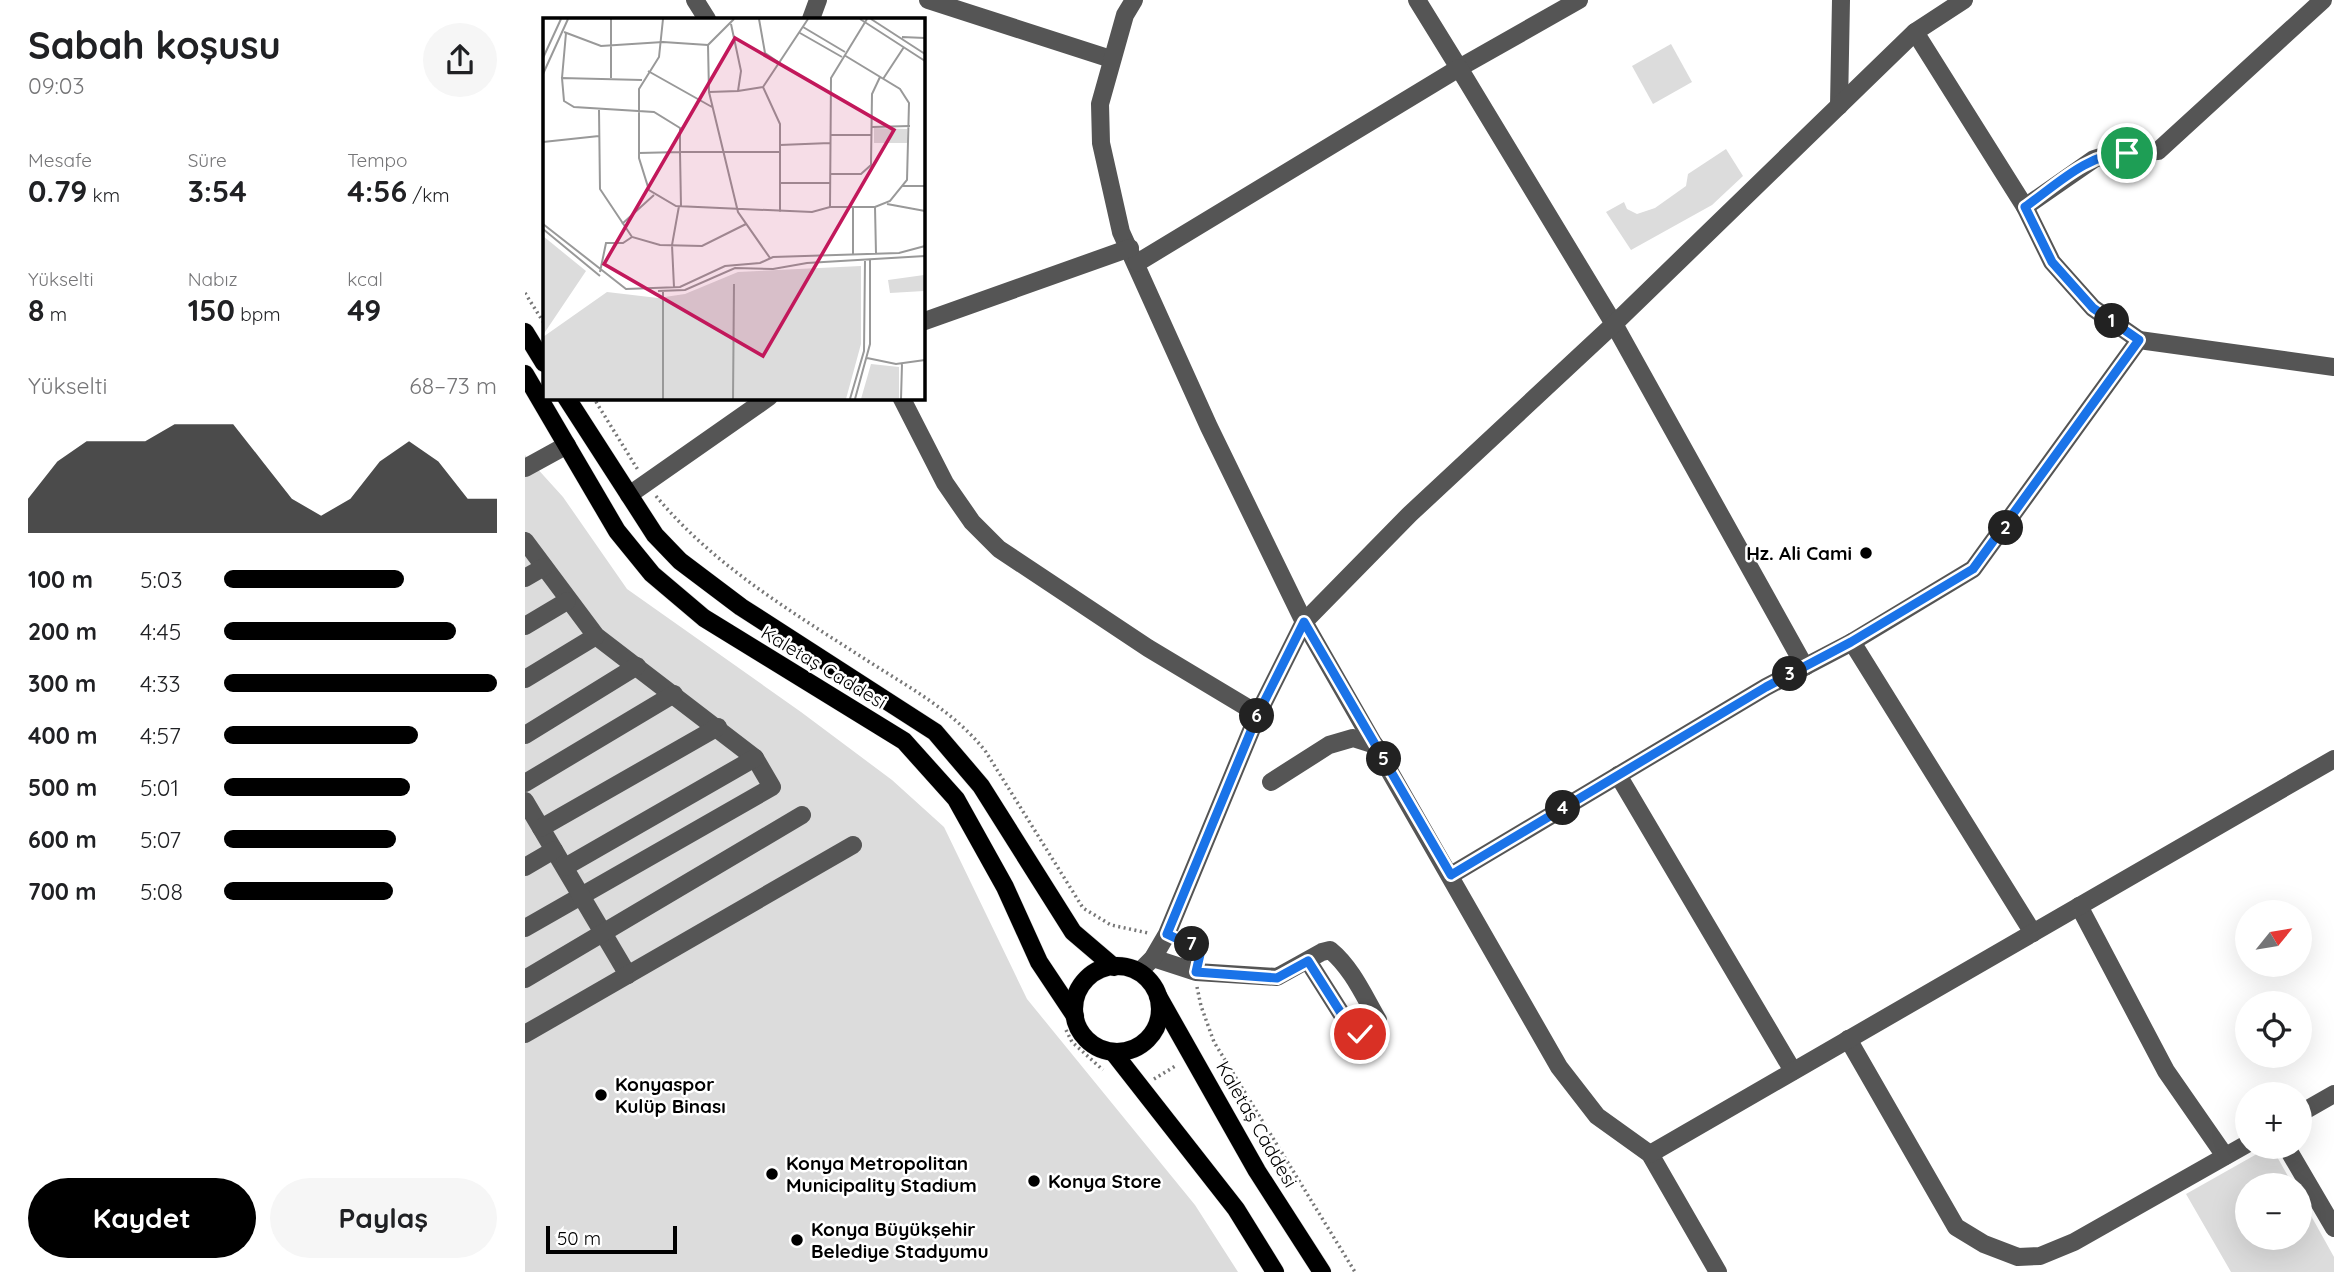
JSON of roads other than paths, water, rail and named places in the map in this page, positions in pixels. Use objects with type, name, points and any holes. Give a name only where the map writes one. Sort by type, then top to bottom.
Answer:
[{"type":"main road","points":[[525,332],[543,361]]},
{"type":"main road","name":"Kaletaş Caddesi","points":[[525,374],[617,531],[652,574],[704,618],[904,741],[956,799],[1005,887],[1067,1018]]},
{"type":"main road","name":"Kaletaş Caddesi","points":[[567,399],[655,535],[680,561],[741,607],[935,732],[981,786],[1073,932],[1114,967]]},
{"type":"main road","points":[[1114,967],[1139,972],[1153,985],[1158,996],[1160,1010],[1151,1036],[1128,1051],[1113,1052],[1088,1041],[1067,1018],[1079,989],[1100,970],[1114,967]]},
{"type":"main road","name":"Kaletaş Caddesi","points":[[1158,996],[1194,1055],[1257,1171],[1322,1272]]},
{"type":"main road","points":[[1113,1052],[1236,1209],[1275,1272]]},
{"type":"street","points":[[695,0],[706,18]]},
{"type":"street","points":[[811,18],[818,0]]},
{"type":"street","points":[[928,0],[1111,59]]},
{"type":"street","points":[[1134,0],[1125,15],[1100,104],[1101,143],[1110,195],[1121,232],[1209,427],[1304,622],[1559,1067],[1597,1116],[1650,1154],[1718,1272]]},
{"type":"street","points":[[1417,0],[1614,324],[1805,667]]},
{"type":"street","points":[[924,321],[1133,255],[1579,0]]},
{"type":"street","points":[[1839,106],[1841,0]]},
{"type":"street","points":[[1139,972],[1153,958],[1167,934],[1258,714],[1304,622],[1410,514],[1614,324],[1915,32],[1964,0]]},
{"type":"street","points":[[2025,207],[2094,159],[2113,153],[2158,151],[2323,0]]},
{"type":"street","points":[[1915,32],[2025,207],[2052,262],[2093,308],[2139,340],[2334,367]]},
{"type":"street","points":[[1451,875],[1973,569],[2139,340]]},
{"type":"street","points":[[629,495],[766,399]]},
{"type":"street","points":[[902,399],[945,483],[972,522],[999,549],[1148,648],[1258,714]]},
{"type":"street","points":[[525,468],[567,445]]},
{"type":"street","points":[[525,541],[567,601],[596,636],[755,758],[772,787],[525,928]]},
{"type":"street","points":[[525,578],[544,568]]},
{"type":"street","points":[[525,626],[567,601]]},
{"type":"street","points":[[525,679],[596,636]]},
{"type":"street","points":[[1851,642],[2032,933]]},
{"type":"street","points":[[525,735],[637,666]]},
{"type":"street","points":[[525,783],[674,694]]},
{"type":"street","points":[[541,828],[718,727]]},
{"type":"street","points":[[1271,782],[1329,746],[1353,738],[1375,746]]},
{"type":"street","points":[[565,867],[755,758]]},
{"type":"street","points":[[1650,1154],[2334,759]]},
{"type":"street","points":[[1618,775],[1793,1071]]},
{"type":"street","points":[[525,801],[628,975]]},
{"type":"street","points":[[525,979],[802,816]]},
{"type":"street","points":[[525,1034],[853,845]]},
{"type":"street","points":[[525,867],[555,850]]},
{"type":"street","points":[[2078,906],[2166,1071],[2225,1156]]},
{"type":"street","points":[[1153,958],[1196,972],[1277,978],[1308,961],[1330,950],[1339,957],[1378,1020],[1377,1026],[1360,1034],[1353,1032],[1308,961]]},
{"type":"street","points":[[1848,1039],[1956,1227],[1984,1244],[2018,1257],[2040,1256],[2074,1242],[2235,1151]]},
{"type":"street","points":[[2312,1107],[2334,1094]]},
{"type":"street","points":[[2294,1159],[2334,1228]]},
{"type":"place","name":"Hz. Ali Cami","points":[[1866,553]]},
{"type":"place","name":"Konyaspor Kulüp Binası","points":[[601,1095]]},
{"type":"place","name":"Konya Metropolitan Municipality Stadium","points":[[772,1174]]},
{"type":"place","name":"Konya Store","points":[[1034,1181]]},
{"type":"place","name":"Konya Büyükşehir Belediye Stadyumu","points":[[797,1240]]}]
